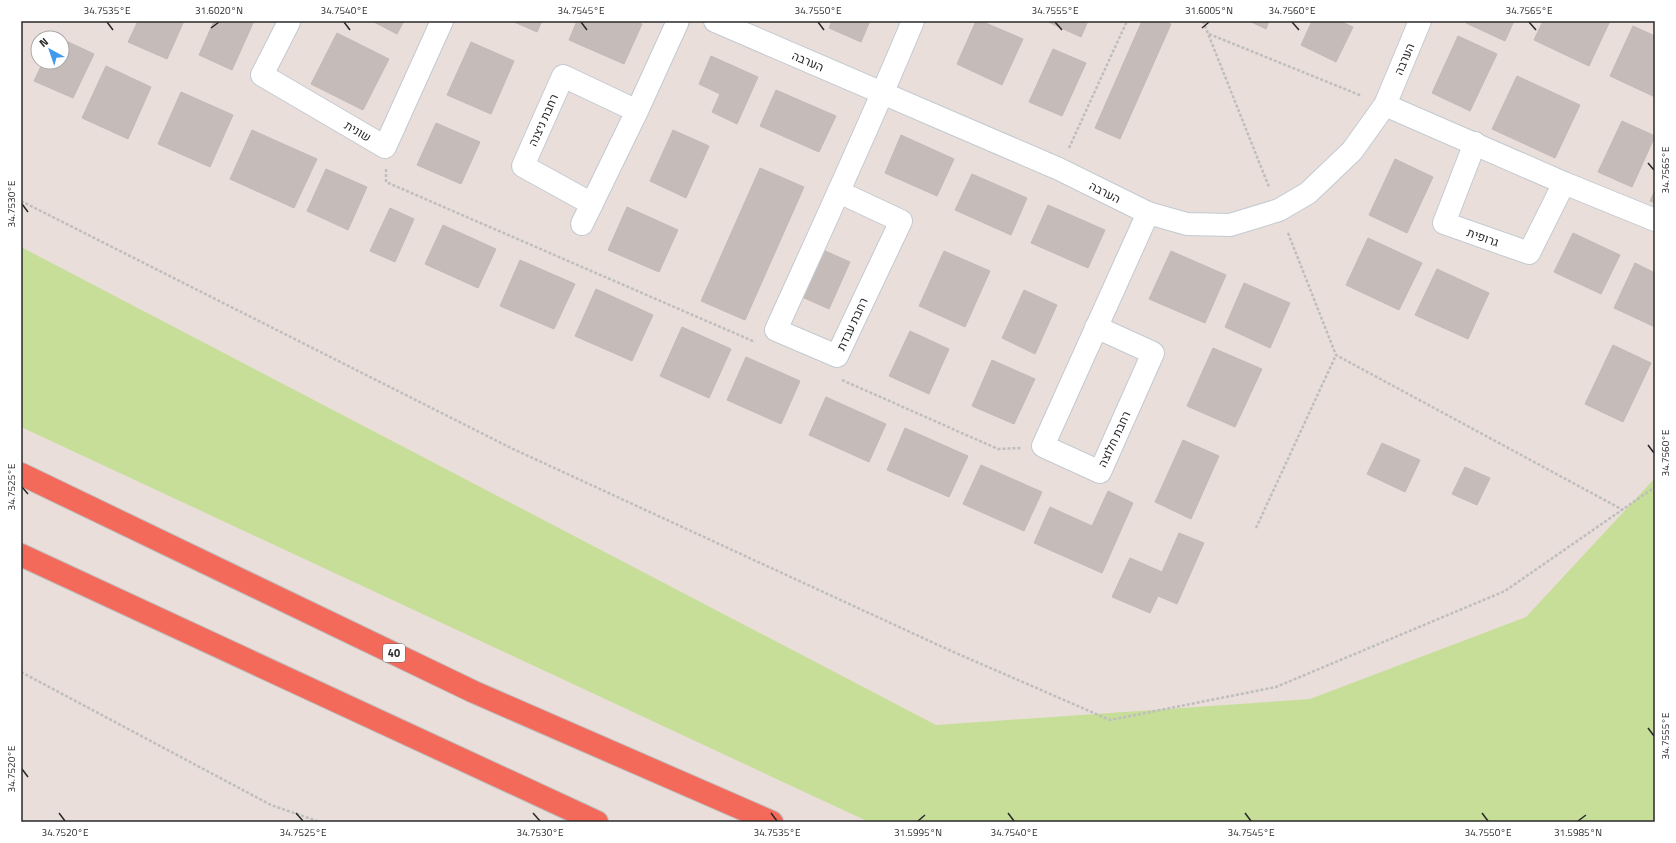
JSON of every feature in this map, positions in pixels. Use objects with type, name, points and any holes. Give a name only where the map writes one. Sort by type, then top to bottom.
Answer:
[{"type":"highway","name":"40","points":[[21,474],[474,692],[772,822]]},
{"type":"highway","points":[[21,555],[597,822]]},
{"type":"street","name":"שונית","points":[[289,22],[262,75],[385,147],[442,21]]},
{"type":"street","points":[[582,224],[637,111],[678,21]]},
{"type":"street","name":"הערבה","points":[[715,21],[1059,169],[1148,213],[1188,224],[1230,225],[1279,210],[1308,193],[1352,151],[1385,105],[1420,21]]},
{"type":"street","name":"רחבת עבדת","points":[[839,192],[901,221],[837,356],[776,330],[883,94],[913,21]]},
{"type":"street","name":"רחבת ניצנה","points":[[592,204],[523,166],[562,76],[637,111]]},
{"type":"street","points":[[1385,105],[1564,183],[1655,220]]},
{"type":"street","name":"גרופית","points":[[1474,143],[1444,223],[1529,253],[1564,183]]},
{"type":"street","points":[[1043,446],[1148,213]]},
{"type":"street","name":"רחבת חלוצה","points":[[1043,446],[1100,472],[1153,353],[1096,327]]},
{"type":"path","points":[[1059,169],[1127,21]]},
{"type":"path","points":[[1204,21],[1336,355],[1623,510]]},
{"type":"path","points":[[1208,33],[1385,105]]},
{"type":"path","points":[[385,147],[386,182],[756,342]]},
{"type":"path","points":[[21,202],[511,448],[949,650],[1110,720],[1276,687],[1506,591],[1655,487]]},
{"type":"path","points":[[1256,528],[1336,355]]},
{"type":"path","points":[[835,377],[998,449],[1043,446]]},
{"type":"path","points":[[21,672],[270,805],[320,822]]},
{"type":"green space","points":[[21,247],[936,725],[1310,699],[1526,617],[1655,478],[1655,822],[869,822],[21,427]]},
{"type":"building","points":[[138,21],[184,21],[167,59],[128,42]]},
{"type":"building","points":[[214,21],[254,21],[232,70],[199,55]]},
{"type":"building","points":[[372,21],[404,21],[397,34]]},
{"type":"building","points":[[512,21],[542,21],[537,32]]},
{"type":"building","points":[[577,21],[635,21],[642,24],[624,64],[569,40]]},
{"type":"building","points":[[832,21],[870,21],[861,42],[829,28]]},
{"type":"building","points":[[976,21],[981,21],[1023,39],[1002,85],[957,64]]},
{"type":"building","points":[[1046,21],[1088,21],[1081,37]]},
{"type":"building","points":[[1142,21],[1165,21],[1171,24],[1120,139],[1095,128]]},
{"type":"building","points":[[1249,21],[1269,21],[1266,29]]},
{"type":"building","points":[[1312,21],[1339,21],[1353,27],[1336,62],[1301,45]]},
{"type":"building","points":[[1467,21],[1514,21],[1505,41],[1466,23]]},
{"type":"building","points":[[1543,21],[1610,21],[1589,66],[1534,40]]},
{"type":"building","points":[[1633,26],[1655,36],[1655,97],[1610,76]]},
{"type":"building","points":[[337,33],[389,59],[363,110],[311,84]]},
{"type":"building","points":[[1458,36],[1497,54],[1470,111],[1432,93]]},
{"type":"building","points":[[471,42],[514,61],[491,114],[447,95]]},
{"type":"building","points":[[70,43],[94,54],[73,98],[34,81],[39,70],[70,70]]},
{"type":"building","points":[[1053,49],[1086,63],[1062,116],[1029,102]]},
{"type":"building","points":[[711,56],[758,77],[737,124],[712,112],[720,94],[699,84]]},
{"type":"building","points":[[106,66],[151,87],[128,139],[82,118]]},
{"type":"building","points":[[1517,76],[1580,105],[1555,158],[1492,129]]},
{"type":"building","points":[[776,90],[836,116],[819,152],[760,126]]},
{"type":"building","points":[[181,92],[233,115],[210,167],[158,144]]},
{"type":"building","points":[[1622,121],[1655,136],[1632,187],[1598,172]]},
{"type":"building","points":[[436,123],[480,142],[461,184],[417,165]]},
{"type":"building","points":[[252,130],[317,159],[294,208],[230,179]]},
{"type":"building","points":[[673,130],[709,146],[686,198],[650,181]]},
{"type":"building","points":[[901,135],[954,159],[937,196],[885,173]]},
{"type":"building","points":[[1395,159],[1433,177],[1407,233],[1369,215]]},
{"type":"building","points":[[760,168],[804,187],[745,320],[701,301]]},
{"type":"building","points":[[326,169],[367,187],[348,230],[307,211]]},
{"type":"building","points":[[972,174],[1027,198],[1011,235],[955,210]]},
{"type":"building","points":[[1655,190],[1655,203],[1650,201]]},
{"type":"building","points":[[1048,205],[1105,230],[1088,268],[1031,243]]},
{"type":"building","points":[[627,207],[678,230],[659,272],[608,250]]},
{"type":"building","points":[[390,208],[414,219],[395,262],[370,251]]},
{"type":"building","points":[[443,225],[496,249],[478,288],[425,264]]},
{"type":"building","points":[[1573,233],[1620,255],[1601,294],[1554,272]]},
{"type":"building","points":[[1368,238],[1422,263],[1399,310],[1346,285]]},
{"type":"building","points":[[823,250],[850,262],[829,309],[802,297]]},
{"type":"building","points":[[944,251],[990,271],[965,327],[919,306]]},
{"type":"building","points":[[1171,251],[1226,275],[1205,323],[1149,299]]},
{"type":"building","points":[[520,260],[575,284],[554,329],[500,306]]},
{"type":"building","points":[[1635,263],[1655,273],[1655,327],[1614,308]]},
{"type":"building","points":[[1437,269],[1489,293],[1468,339],[1415,315]]},
{"type":"building","points":[[1244,283],[1290,303],[1270,348],[1225,327]]},
{"type":"building","points":[[596,289],[653,315],[632,361],[575,336]]},
{"type":"building","points":[[1024,290],[1057,305],[1035,354],[1002,338]]},
{"type":"building","points":[[682,327],[731,349],[709,398],[660,376]]},
{"type":"building","points":[[910,331],[949,349],[929,394],[889,376]]},
{"type":"building","points":[[1613,345],[1651,363],[1623,422],[1585,404]]},
{"type":"building","points":[[1213,348],[1262,369],[1235,427],[1187,406]]},
{"type":"building","points":[[746,357],[800,381],[781,424],[727,400]]},
{"type":"building","points":[[992,360],[1035,379],[1014,424],[972,406]]},
{"type":"building","points":[[826,397],[886,424],[869,462],[809,435]]},
{"type":"building","points":[[905,428],[968,456],[949,497],[887,470]]},
{"type":"building","points":[[1183,440],[1219,456],[1191,519],[1155,502]]},
{"type":"building","points":[[1382,443],[1420,460],[1405,492],[1367,474]]},
{"type":"building","points":[[981,465],[1042,492],[1024,531],[963,504]]},
{"type":"building","points":[[1465,467],[1490,478],[1477,505],[1452,494]]},
{"type":"building","points":[[1108,491],[1133,503],[1102,573],[1034,543],[1050,507],[1092,526]]},
{"type":"building","points":[[1179,533],[1204,543],[1177,604],[1158,596],[1150,613],[1112,597],[1130,558],[1162,572]]}]
